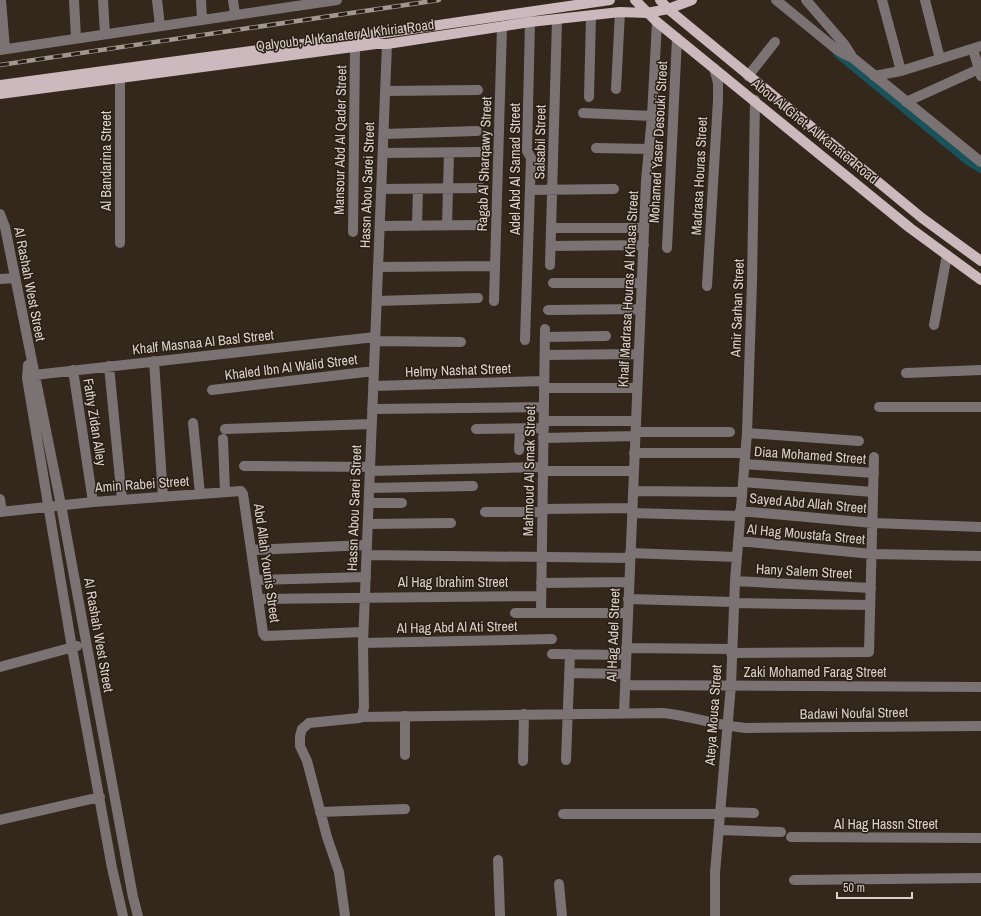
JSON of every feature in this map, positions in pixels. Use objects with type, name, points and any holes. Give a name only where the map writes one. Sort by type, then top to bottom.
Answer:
[{"type":"main road","name":"Qalyoub, Al Kanater Al Khiria Road","points":[[0,85],[384,33],[573,3],[610,0]]},
{"type":"main road","name":"Abou Al Ghet, Al Kanater Road","points":[[635,0],[657,22],[755,100],[910,228],[981,280]]},
{"type":"main road","name":"Abou Al Ghet, Al Kanater Road","points":[[660,0],[668,9],[748,76],[922,218],[981,261]]},
{"type":"main road","name":"Qalyoub, Al Kanater Al Khiria Road","points":[[0,94],[376,44],[387,44],[530,22],[620,12],[647,13],[668,9],[692,0]]},
{"type":"street","points":[[1,0],[2,50],[235,15],[266,5],[336,0]]},
{"type":"street","points":[[74,0],[76,38]]},
{"type":"street","points":[[103,0],[105,34]]},
{"type":"street","points":[[157,0],[160,26]]},
{"type":"street","points":[[201,0],[202,20]]},
{"type":"street","points":[[233,0],[235,15]]},
{"type":"street","points":[[776,0],[836,49],[853,58],[981,162]]},
{"type":"street","points":[[806,0],[844,44],[853,58]]},
{"type":"street","points":[[882,0],[901,71]]},
{"type":"street","points":[[925,0],[940,59]]},
{"type":"street","points":[[616,89],[620,12]]},
{"type":"street","points":[[589,97],[590,16]]},
{"type":"street","name":"Salsabil Street","points":[[550,264],[557,20]]},
{"type":"street","name":"Adel Abd Al Samad Street","points":[[526,340],[531,158],[527,151],[530,22]]},
{"type":"street","name":"Khalf Madrasa Houras Al Khasa Street","points":[[630,555],[644,228],[657,22]]},
{"type":"street","name":"Ragab Al Sharqawy Street","points":[[494,301],[502,27]]},
{"type":"street","name":"Mohamed Yaser Desouki Street","points":[[667,248],[677,38]]},
{"type":"street","points":[[748,76],[775,42]]},
{"type":"street","name":"Hassn Abou Sarei Street","points":[[361,717],[364,707],[363,643],[387,44]]},
{"type":"street","points":[[874,76],[901,71],[977,47],[980,73],[906,102]]},
{"type":"street","name":"Mansour Abd Al Qader Street","points":[[353,232],[355,48]]},
{"type":"street","name":"Madrasa Houras Street","points":[[707,286],[718,100],[718,83],[714,68]]},
{"type":"street","name":"Al Bandarina Street","points":[[120,78],[120,243]]},
{"type":"street","points":[[385,92],[478,90]]},
{"type":"street","name":"Amir Sarhan Street","points":[[740,514],[747,433],[752,282],[755,100]]},
{"type":"street","points":[[583,113],[652,116]]},
{"type":"street","points":[[384,134],[477,130]]},
{"type":"street","points":[[596,148],[649,149]]},
{"type":"street","points":[[383,153],[480,152]]},
{"type":"street","points":[[447,225],[449,153]]},
{"type":"street","points":[[381,189],[481,188]]},
{"type":"street","points":[[417,226],[418,189]]},
{"type":"street","points":[[530,190],[614,189]]},
{"type":"street","name":"Al Rashah West Street","points":[[0,214],[5,228],[30,359],[61,505],[109,773],[138,916]]},
{"type":"street","points":[[380,226],[479,225]]},
{"type":"street","points":[[552,228],[644,228]]},
{"type":"street","points":[[551,246],[644,245]]},
{"type":"street","points":[[934,325],[947,255]]},
{"type":"street","points":[[378,267],[495,266]]},
{"type":"street","points":[[0,279],[15,278]]},
{"type":"street","points":[[553,283],[642,283]]},
{"type":"street","points":[[377,301],[478,298]]},
{"type":"street","points":[[548,310],[641,309]]},
{"type":"street","name":"Mahmoud Al Smak Street","points":[[541,613],[545,333],[606,336]]},
{"type":"street","name":"Khalf Masnaa Al Basl Street","points":[[34,375],[154,361],[375,339],[461,342]]},
{"type":"street","points":[[545,355],[639,354]]},
{"type":"street","name":"Al Rashah West Street","points":[[30,359],[27,368],[27,378],[72,648],[112,868],[123,916]]},
{"type":"street","points":[[154,361],[163,497]]},
{"type":"street","points":[[109,366],[122,500]]},
{"type":"street","name":"Fathy Zidan Alley","points":[[73,370],[93,502]]},
{"type":"street","points":[[906,372],[981,370]]},
{"type":"street","name":"Khaled Ibn Al Walid Street","points":[[212,390],[374,371]]},
{"type":"street","name":"Helmy Nashat Street","points":[[373,386],[544,384],[637,388]]},
{"type":"street","points":[[372,409],[544,407]]},
{"type":"street","points":[[879,407],[981,407]]},
{"type":"street","points":[[544,429],[636,421]]},
{"type":"street","points":[[193,423],[200,494]]},
{"type":"street","points":[[225,492],[224,434],[372,424]]},
{"type":"street","points":[[476,429],[544,429],[635,434],[730,432]]},
{"type":"street","points":[[519,450],[520,429]]},
{"type":"street","points":[[747,433],[859,441]]},
{"type":"street","points":[[634,453],[745,453]]},
{"type":"street","points":[[552,654],[626,651],[869,652],[874,457]]},
{"type":"street","name":"Diaa Mohamed Street","points":[[744,464],[874,473]]},
{"type":"street","points":[[244,466],[370,469],[543,469],[634,471]]},
{"type":"street","points":[[369,488],[473,486]]},
{"type":"street","points":[[633,491],[742,487],[873,492]]},
{"type":"street","name":"Amin Rabei Street","points":[[1,512],[93,502],[225,492]]},
{"type":"street","name":"Abd Allah Younis Street","points":[[225,492],[243,492],[263,633],[266,636],[364,632]]},
{"type":"street","points":[[0,499],[1,512]]},
{"type":"street","points":[[369,503],[402,503]]},
{"type":"street","name":"Sayed Abd Allah Street","points":[[485,512],[542,510],[632,510],[740,514],[873,523],[981,527]]},
{"type":"street","name":"Ateya Mousa Street","points":[[715,916],[715,873],[731,685],[733,602],[740,514]]},
{"type":"street","points":[[368,524],[451,523]]},
{"type":"street","points":[[55,541],[67,539]]},
{"type":"street","name":"Al Hag Moustafa Street","points":[[738,541],[872,554],[981,556]]},
{"type":"street","points":[[251,550],[367,550],[542,557],[630,555],[736,557]]},
{"type":"street","name":"Al Hag Adel Street","points":[[624,713],[630,555]]},
{"type":"street","points":[[256,580],[366,578]]},
{"type":"street","name":"Hany Salem Street","points":[[735,581],[871,588]]},
{"type":"street","points":[[541,583],[629,582]]},
{"type":"street","name":"Al Hag Ibrahim Street","points":[[258,599],[541,596]]},
{"type":"street","points":[[628,599],[870,605]]},
{"type":"street","points":[[515,613],[628,613]]},
{"type":"street","name":"Al Hag Abd Al Ati Street","points":[[363,643],[552,639]]},
{"type":"street","points":[[0,667],[86,643]]},
{"type":"street","points":[[566,760],[570,654]]},
{"type":"street","points":[[569,673],[625,674]]},
{"type":"street","name":"Zaki Mohamed Farag Street","points":[[625,685],[981,687]]},
{"type":"street","name":"Badawi Noufal Street","points":[[361,717],[624,713],[675,714],[727,726],[746,728],[981,726]]},
{"type":"street","points":[[523,761],[524,714]]},
{"type":"street","points":[[405,716],[405,755]]},
{"type":"street","points":[[345,916],[339,872],[320,812],[307,761],[300,746],[300,732],[304,726],[310,723],[361,717]]},
{"type":"street","points":[[96,776],[109,773]]},
{"type":"street","points":[[0,820],[100,797]]},
{"type":"street","points":[[320,812],[405,809]]},
{"type":"street","points":[[563,814],[754,813]]},
{"type":"street","points":[[718,830],[781,832]]},
{"type":"street","name":"Al Hag Hassn Street","points":[[791,837],[981,838]]},
{"type":"street","points":[[498,860],[500,916]]},
{"type":"street","points":[[794,880],[981,878]]},
{"type":"street","points":[[559,884],[562,916]]},
{"type":"waterway","points":[[838,53],[968,160],[981,168]]},
{"type":"railway","points":[[0,65],[439,0]]}]
